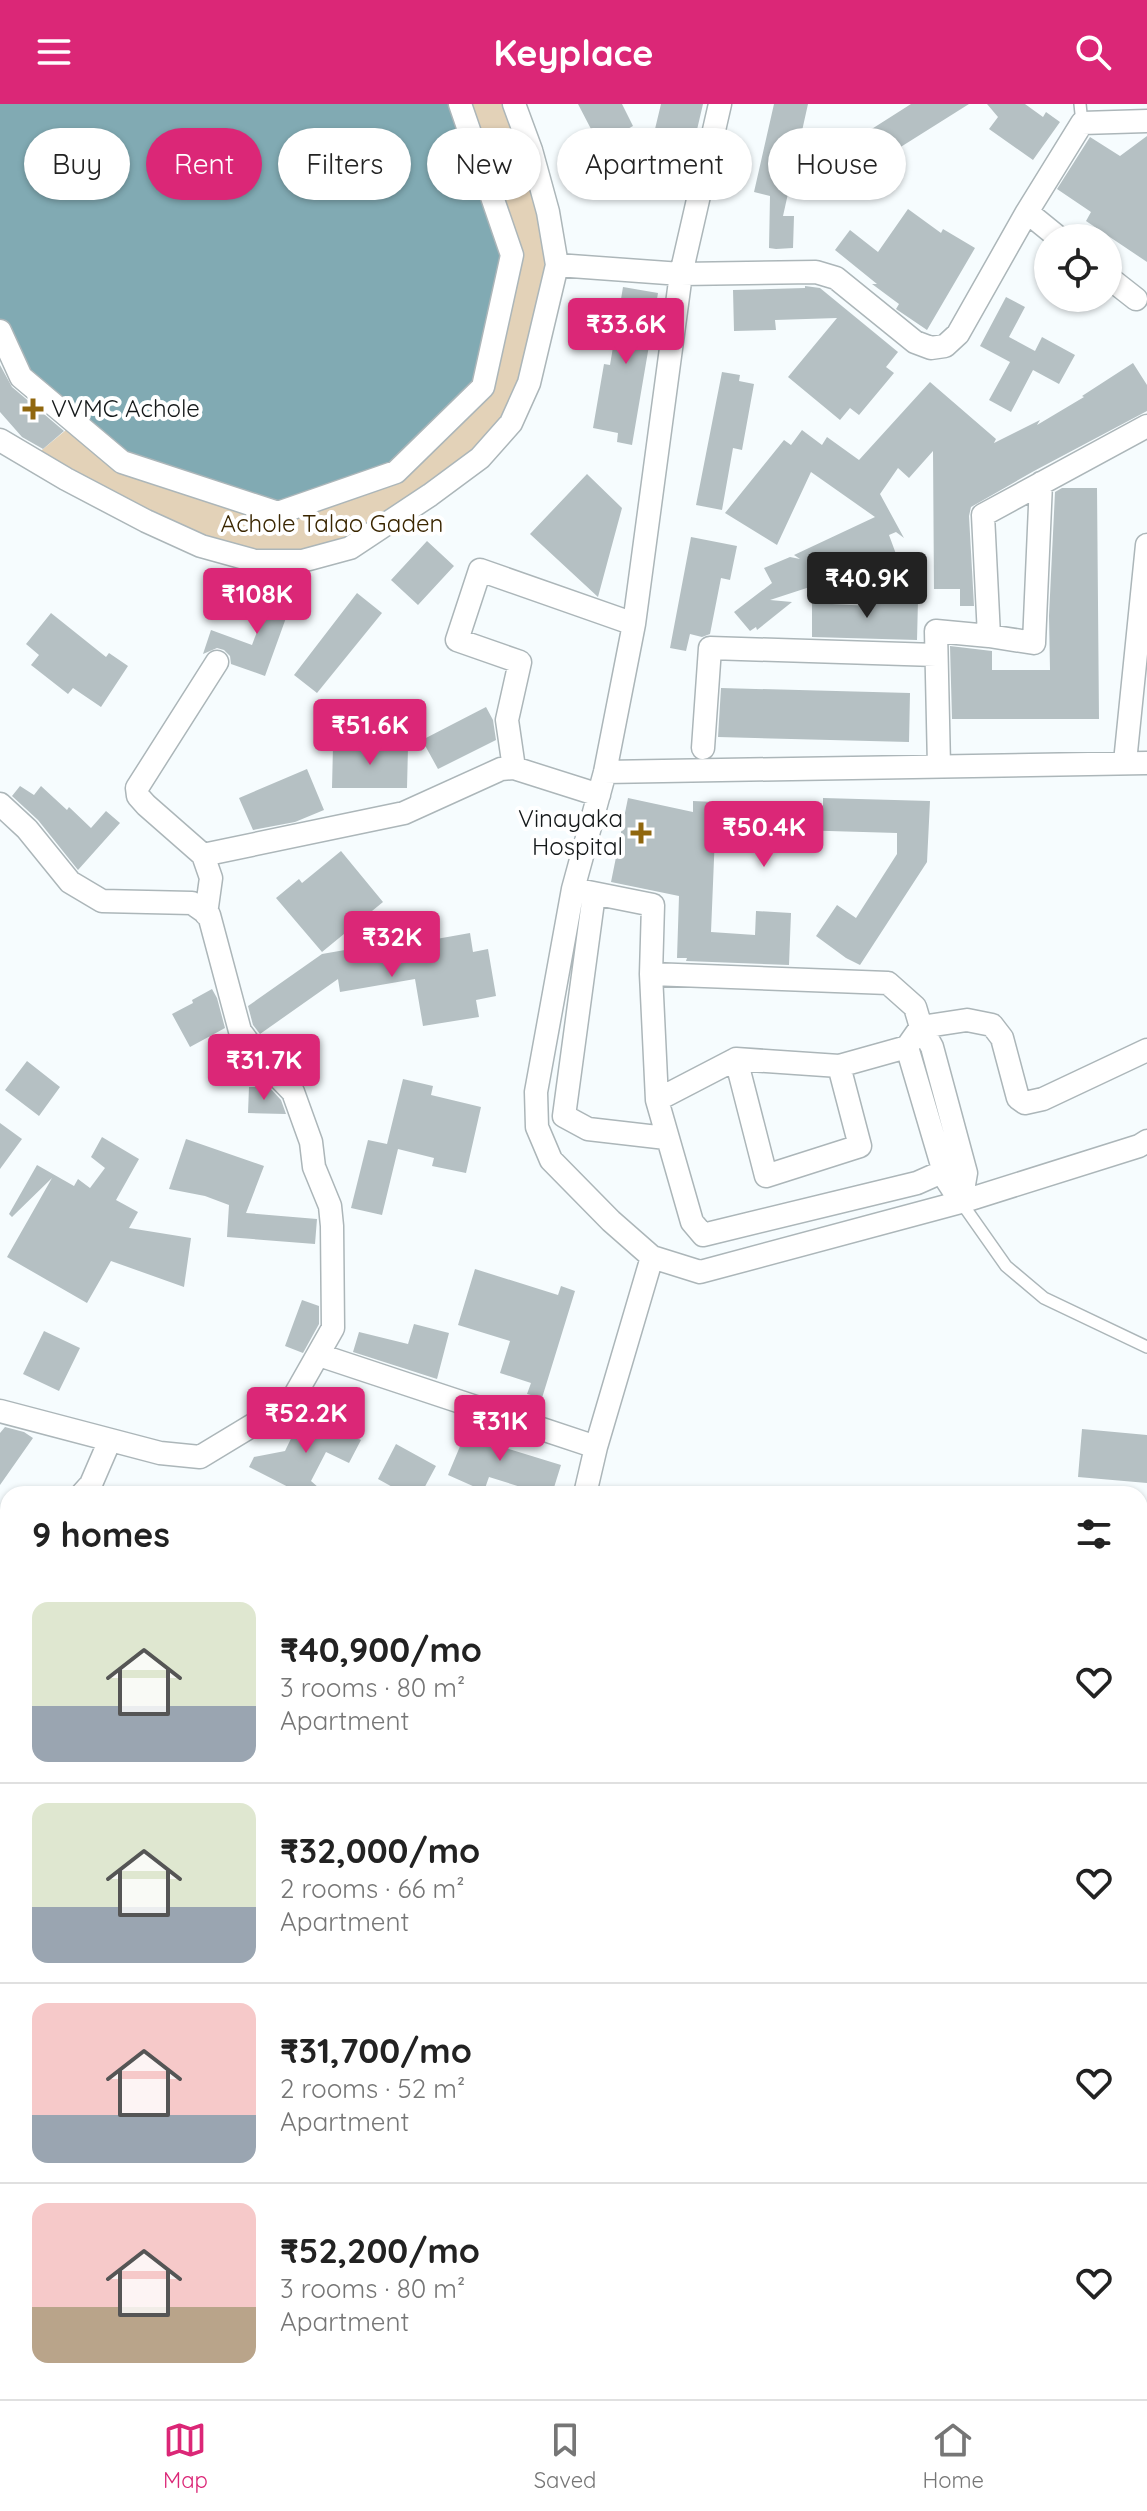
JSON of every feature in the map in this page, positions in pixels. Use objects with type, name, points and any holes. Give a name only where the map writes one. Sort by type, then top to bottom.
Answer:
[{"type":"street","points":[[460,104],[468,128]]},
{"type":"street","points":[[514,104],[523,128]]},
{"type":"street","points":[[720,104],[681,274],[634,624],[599,795],[583,892],[536,1092],[537,1127],[551,1160],[611,1221],[652,1257],[700,1272],[961,1202],[1147,1141]]},
{"type":"street","points":[[557,265],[681,274],[816,272],[836,278],[915,342],[931,348],[945,346],[958,334],[1081,114],[1147,121]]},
{"type":"street","points":[[0,440],[119,507],[201,546],[255,561],[302,561],[350,548],[480,458],[511,423],[529,383],[557,265],[541,186]]},
{"type":"street","points":[[0,331],[21,377],[122,462],[278,513],[396,472],[483,387],[512,255],[493,200]]},
{"type":"street","points":[[1027,212],[1042,224]]},
{"type":"street","points":[[1122,288],[1136,299]]},
{"type":"street","points":[[989,636],[983,515],[1147,426]]},
{"type":"street","points":[[939,766],[936,631],[1034,643],[1041,483]]},
{"type":"street","points":[[605,772],[1136,762],[1146,556]]},
{"type":"street","points":[[514,768],[507,720],[520,662],[457,640],[480,570],[634,624]]},
{"type":"street","points":[[703,748],[710,648],[936,655]]},
{"type":"street","points":[[206,914],[211,878],[203,855],[146,805],[138,796],[137,788],[217,662]]},
{"type":"street","points":[[203,855],[404,813],[501,769],[514,768],[599,795]]},
{"type":"street","points":[[0,804],[27,829],[70,882],[102,901],[192,903],[209,915],[240,1031],[260,1058],[293,1092],[311,1142],[314,1167],[330,1206],[333,1328],[291,1402],[200,1457],[160,1453],[0,1411]]},
{"type":"street","points":[[583,892],[653,905],[651,974],[657,1100],[692,1222],[703,1235],[917,1183],[944,1171]]},
{"type":"street","points":[[583,892],[564,1116],[588,1129],[666,1138]]},
{"type":"street","points":[[651,974],[888,983],[915,1007],[932,1047],[966,1173],[961,1202]]},
{"type":"street","points":[[657,1100],[736,1059],[839,1066],[907,1047],[921,1027],[967,1020],[992,1025],[1002,1038],[1018,1098],[1025,1103],[1043,1099],[1147,1050]]},
{"type":"street","points":[[907,1047],[946,1179],[961,1202]]},
{"type":"street","points":[[736,1059],[766,1176],[860,1146],[839,1066]]},
{"type":"street","points":[[587,1486],[652,1257]]},
{"type":"street","points":[[319,1355],[596,1447]]},
{"type":"street","points":[[89,1486],[110,1440]]},
{"type":"lane","points":[[961,1202],[1006,1266],[1044,1298],[1147,1347]]},
{"type":"green space","points":[[460,104],[514,104],[520,128],[431,128]]},
{"type":"green space","name":"Achole Talao Gaden","points":[[427,131],[427,200],[540,200],[557,265],[511,423],[430,495],[302,561],[201,546],[37,454],[344,200],[411,200],[411,145]]},
{"type":"water","points":[[0,104],[460,104],[468,128],[427,128],[427,200],[493,200],[512,255],[483,387],[396,472],[278,513],[122,462],[21,377],[0,331]]},
{"type":"building","points":[[578,104],[622,104],[633,126],[629,128],[590,128]]},
{"type":"building","points":[[661,104],[703,104],[697,128],[655,128]]},
{"type":"building","points":[[774,104],[808,104],[803,128],[769,128]]},
{"type":"building","points":[[911,104],[969,104],[906,144],[906,128],[873,128]]},
{"type":"building","points":[[987,104],[1025,104],[1043,117],[1046,112],[1060,122],[1033,160],[989,129],[998,117]]},
{"type":"building","points":[[768,130],[768,196],[754,192]]},
{"type":"building","points":[[1147,136],[1147,262],[1122,245],[1122,224],[1090,224],[1086,221],[1091,212],[1057,189],[1090,137],[1120,156]]},
{"type":"building","points":[[770,200],[787,200],[783,216],[794,216],[793,248],[769,248]]},
{"type":"building","points":[[908,209],[941,233],[943,229],[975,248],[927,330],[896,309],[899,304],[835,250],[850,230],[878,252]]},
{"type":"building","points":[[623,287],[658,293],[632,445],[617,442],[618,433],[593,428],[604,364],[610,365]]},
{"type":"building","points":[[820,288],[898,352],[886,367],[894,373],[859,415],[850,408],[840,420],[788,377],[837,318],[775,320],[776,330],[734,331],[733,290]]},
{"type":"building","points":[[1006,297],[1025,307],[1009,337],[1035,351],[1042,337],[1075,355],[1059,384],[1033,370],[1011,412],[989,400],[1010,362],[980,346]]},
{"type":"building","points":[[1133,363],[1147,385],[1147,411],[971,507],[974,606],[960,606],[960,589],[934,589],[933,451],[909,478],[898,468],[880,494],[904,538],[896,532],[889,535],[896,554],[874,566],[770,600],[792,602],[757,630],[756,627],[750,631],[734,612],[772,583],[764,568],[790,557],[800,559],[794,555],[875,517],[811,472],[777,545],[725,513],[784,440],[791,445],[802,430],[822,445],[827,437],[859,460],[930,382],[996,439],[994,443],[1040,420],[1037,425]]},
{"type":"building","points":[[0,365],[12,387],[64,431],[43,449],[22,437],[0,412]]},
{"type":"building","points":[[722,372],[740,375],[739,381],[754,384],[742,450],[733,448],[722,510],[696,505]]},
{"type":"building","points":[[587,474],[622,508],[598,597],[530,534]]},
{"type":"building","points":[[1062,488],[1097,488],[1099,719],[952,719],[950,646],[992,651],[992,670],[1050,670],[1049,616],[1055,492]]},
{"type":"building","points":[[691,537],[737,546],[730,580],[721,578],[710,634],[702,637],[690,634],[686,651],[670,648]]},
{"type":"building","points":[[427,541],[454,566],[418,605],[391,580]]},
{"type":"building","points":[[274,586],[295,593],[265,676],[231,664],[230,656],[224,650],[217,648],[203,654],[211,630],[252,645]]},
{"type":"building","points":[[357,593],[382,613],[317,693],[294,675]]},
{"type":"building","points":[[871,599],[918,600],[917,640],[812,637],[812,603],[871,606]]},
{"type":"building","points":[[51,613],[106,657],[109,653],[128,666],[101,707],[73,688],[68,694],[31,665],[39,655],[26,644]]},
{"type":"building","points":[[721,688],[910,693],[909,742],[718,737]]},
{"type":"building","points":[[486,707],[493,720],[496,740],[438,769],[422,740]]},
{"type":"building","points":[[333,746],[408,747],[407,788],[332,788]]},
{"type":"building","points":[[307,769],[324,810],[295,822],[253,830],[239,798]]},
{"type":"building","points":[[20,786],[34,795],[41,786],[91,828],[106,811],[120,823],[78,870],[38,820],[12,796]]},
{"type":"building","points":[[628,798],[693,812],[693,801],[823,807],[823,798],[930,801],[927,862],[860,965],[816,936],[837,905],[856,918],[897,854],[897,833],[795,830],[794,838],[715,835],[711,932],[755,935],[756,911],[791,913],[789,965],[686,961],[687,958],[677,958],[679,896],[611,882]]},
{"type":"building","points":[[341,851],[383,902],[322,952],[276,898],[299,879],[302,883]]},
{"type":"building","points":[[470,933],[473,952],[488,949],[496,996],[476,1000],[479,1017],[423,1026],[415,979],[340,992],[338,979],[260,1034],[253,1025],[248,1006],[322,954],[362,947],[363,952]]},
{"type":"building","points":[[212,989],[225,1028],[190,1047],[172,1014]]},
{"type":"building","points":[[27,1061],[60,1087],[39,1116],[5,1090]]},
{"type":"building","points":[[403,1079],[433,1086],[431,1095],[481,1107],[466,1173],[432,1166],[434,1158],[398,1149],[382,1215],[351,1208],[368,1140],[387,1144]]},
{"type":"building","points":[[249,1087],[269,1087],[281,1100],[286,1114],[248,1113]]},
{"type":"building","points":[[0,1123],[22,1139],[0,1169]]},
{"type":"building","points":[[102,1137],[139,1159],[116,1200],[138,1212],[129,1228],[191,1238],[184,1287],[111,1261],[87,1303],[7,1257],[52,1178],[12,1217],[9,1214],[37,1165],[74,1186],[78,1179],[90,1188],[105,1168],[91,1157]]},
{"type":"building","points":[[186,1139],[264,1166],[246,1213],[317,1219],[315,1244],[227,1237],[229,1205],[205,1196],[169,1189]]},
{"type":"building","points":[[475,1269],[558,1295],[561,1286],[575,1291],[542,1398],[527,1394],[531,1383],[500,1373],[510,1341],[458,1325]]},
{"type":"building","points":[[302,1300],[319,1306],[319,1324],[303,1353],[285,1346]]},
{"type":"building","points":[[414,1324],[449,1333],[437,1379],[353,1352],[359,1332],[408,1344]]},
{"type":"building","points":[[44,1331],[80,1348],[59,1391],[23,1374]]},
{"type":"building","points":[[304,1412],[361,1440],[349,1463],[326,1452],[311,1481],[317,1486],[286,1486],[249,1467],[254,1457],[285,1451]]},
{"type":"building","points":[[471,1420],[507,1436],[502,1447],[561,1465],[554,1486],[518,1486],[489,1477],[486,1486],[473,1486],[448,1475]]},
{"type":"building","points":[[5,1427],[33,1438],[0,1485],[0,1433]]},
{"type":"building","points":[[1082,1429],[1147,1435],[1147,1483],[1078,1477]]},
{"type":"building","points":[[396,1444],[436,1466],[425,1486],[391,1486],[378,1479]]},
{"type":"place","name":"VVMC Achole","points":[[33,409]]},
{"type":"place","name":"Vinayaka Hospital","points":[[641,833]]}]
